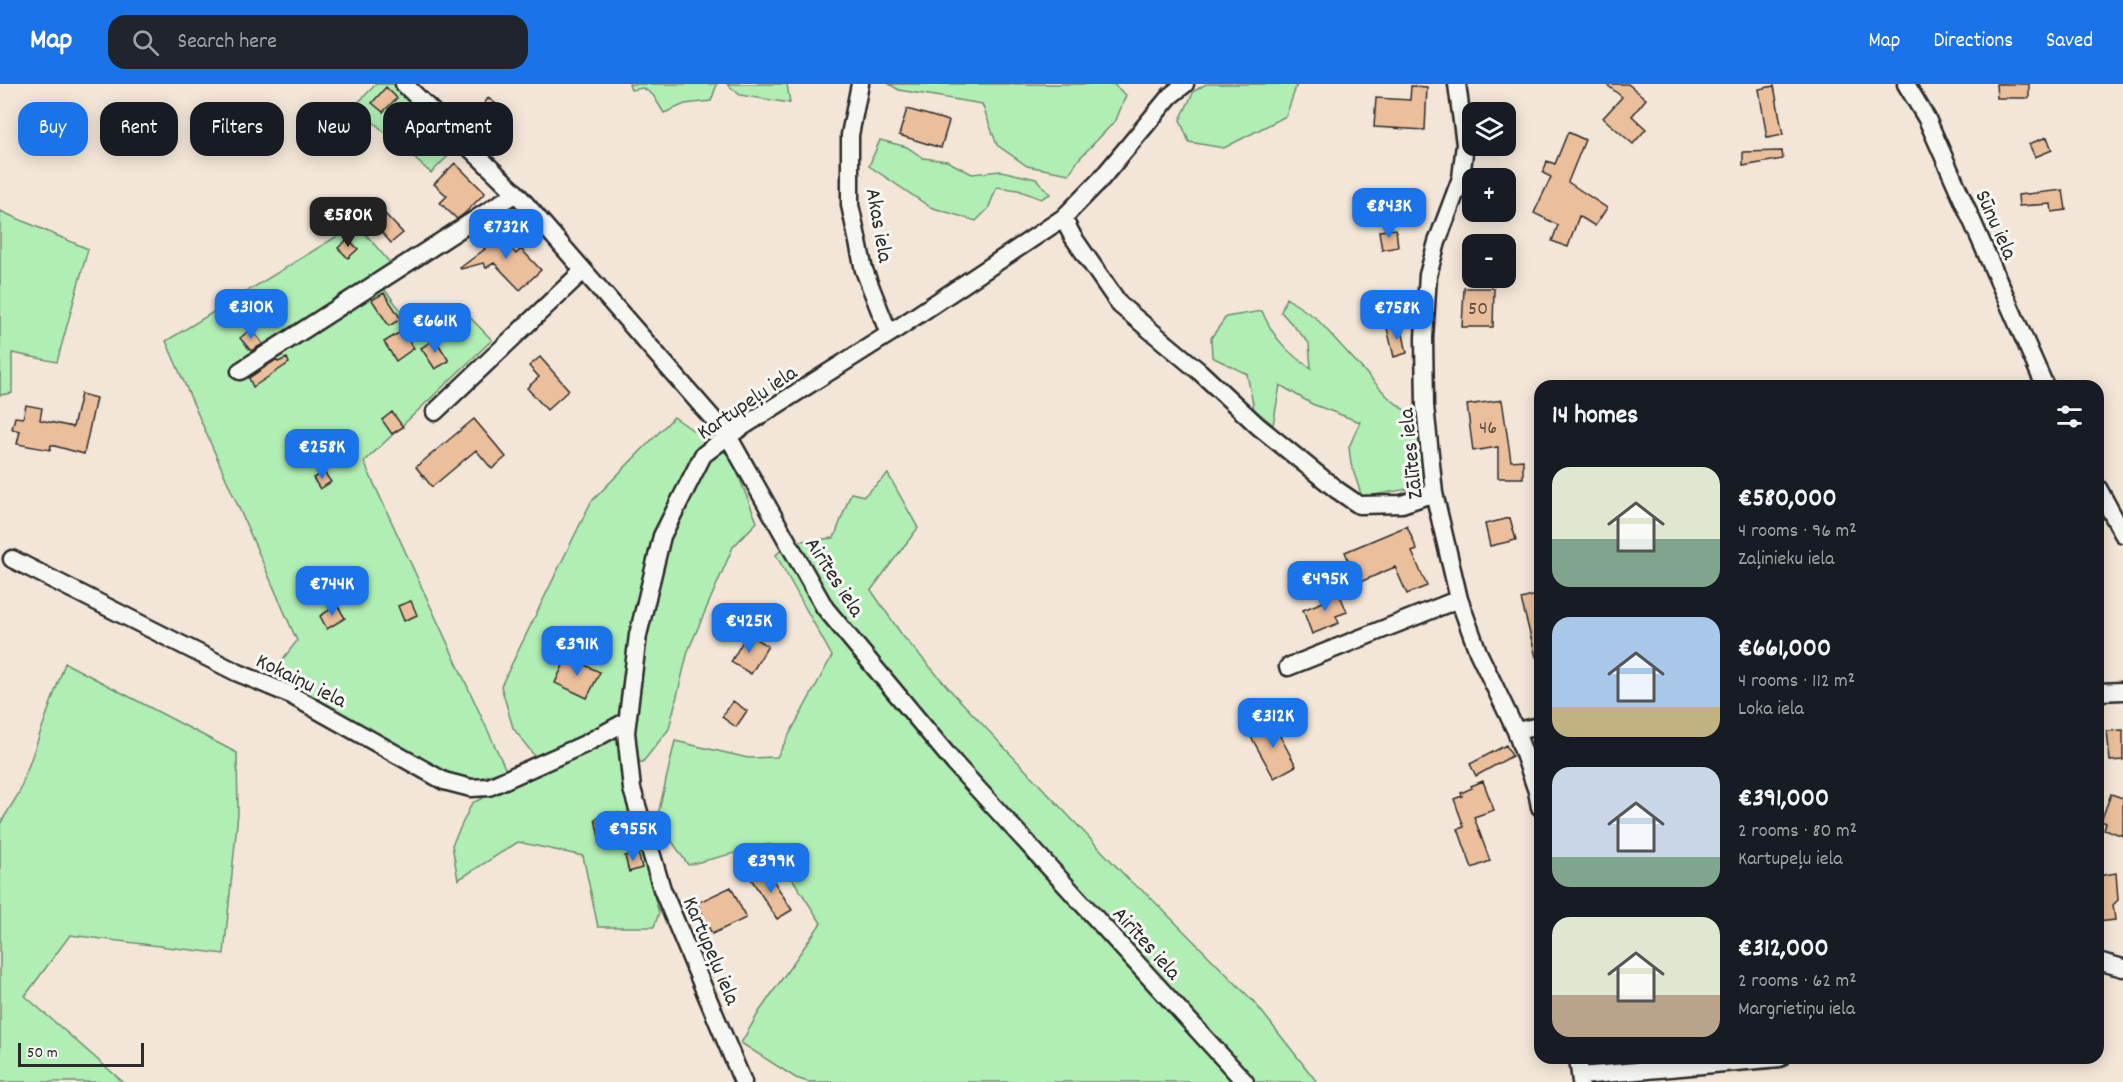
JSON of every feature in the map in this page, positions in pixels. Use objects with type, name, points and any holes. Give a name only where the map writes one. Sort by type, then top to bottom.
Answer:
[{"type":"street","name":"Airītes iela","points":[[404,84],[516,193],[728,436],[825,608],[955,764],[1245,1082]]},
{"type":"street","name":"Akas iela","points":[[860,84],[850,135],[850,205],[864,270],[889,334]]},
{"type":"street","name":"Kartupeļu iela","points":[[744,1082],[662,889],[632,789],[626,732],[627,721],[638,635],[662,536],[703,455],[728,436],[889,334],[1063,218],[1101,179],[1170,96],[1185,84]]},
{"type":"street","name":"Zālītes iela","points":[[1457,84],[1465,144],[1461,178],[1437,242],[1428,275],[1424,338],[1425,406],[1434,493],[1459,598],[1478,652],[1516,731],[1534,782]]},
{"type":"street","name":"Sūnu iela","points":[[1906,84],[1927,119],[2042,380]]},
{"type":"street","points":[[240,371],[516,193]]},
{"type":"street","points":[[1063,218],[1073,237],[1120,305],[1200,372],[1258,426],[1336,490],[1359,505],[1402,504],[1434,493]]},
{"type":"street","points":[[435,412],[584,271]]},
{"type":"street","points":[[2104,499],[2123,534]]},
{"type":"street","name":"Kokaiņu iela","points":[[12,559],[236,672],[289,694],[444,781],[471,788],[489,786],[585,744],[627,721]]},
{"type":"street","points":[[1288,667],[1459,598]]},
{"type":"street","points":[[2104,692],[2123,691]]},
{"type":"street","points":[[1516,731],[1534,727]]},
{"type":"street","points":[[2104,963],[2123,968]]},
{"type":"street","points":[[1579,1064],[1581,1079],[1723,1064]]},
{"type":"green space","points":[[376,84],[398,84],[414,102],[383,102],[383,131],[371,120],[371,102],[359,102]]},
{"type":"green space","points":[[629,84],[717,84],[711,101],[685,104],[664,113],[653,95],[643,88],[631,90]]},
{"type":"green space","points":[[727,84],[787,84],[790,103],[740,95]]},
{"type":"green space","points":[[889,84],[1113,84],[1126,95],[1116,120],[1079,159],[1069,174],[1027,166],[997,145],[982,104],[899,90]]},
{"type":"green space","points":[[1206,84],[1297,84],[1286,116],[1224,148],[1189,142],[1180,120],[1194,91]]},
{"type":"green space","points":[[880,140],[907,147],[923,158],[947,161],[972,174],[1001,171],[1036,179],[1050,194],[1041,199],[1018,190],[997,187],[988,209],[976,221],[930,207],[869,166]]},
{"type":"green space","points":[[412,156],[448,156],[431,173]]},
{"type":"green space","points":[[0,211],[88,249],[57,362],[12,353],[12,393],[0,395]]},
{"type":"green space","points":[[357,224],[391,264],[385,290],[418,333],[456,303],[492,340],[364,462],[506,770],[467,782],[268,678],[297,641],[166,341]]},
{"type":"green space","points":[[1286,298],[1316,318],[1387,396],[1419,422],[1426,486],[1362,497],[1351,464],[1349,447],[1360,422],[1312,404],[1280,385],[1273,425],[1254,409],[1247,374],[1212,357],[1211,338],[1226,317],[1262,311],[1282,344],[1311,368],[1309,343],[1281,312]]},
{"type":"green space","points":[[674,417],[731,457],[757,522],[733,547],[688,651],[669,729],[642,763],[621,749],[626,796],[659,913],[654,927],[598,927],[583,856],[518,842],[458,880],[452,845],[472,803],[607,740],[536,758],[513,728],[501,686],[591,502]]},
{"type":"green space","points":[[888,474],[918,528],[871,590],[902,635],[952,692],[1131,882],[1147,894],[1255,1003],[1317,1082],[808,1082],[796,1078],[741,1043],[759,1012],[821,923],[770,844],[688,865],[657,819],[675,741],[748,758],[777,757],[832,656],[776,555],[790,542],[834,538],[851,493],[864,496]]},
{"type":"green space","points":[[65,663],[237,753],[238,813],[224,954],[70,935],[25,996],[123,1082],[0,1082],[0,824],[19,793]]},
{"type":"building","points":[[1606,84],[1628,84],[1646,99],[1632,116],[1646,129],[1633,144],[1603,118],[1622,97]]},
{"type":"building","points":[[1996,84],[2029,84],[2029,98],[1997,98]]},
{"type":"building","points":[[1411,86],[1427,87],[1425,130],[1374,127],[1376,98],[1410,100]]},
{"type":"building","points":[[1774,86],[1783,135],[1767,138],[1759,89]]},
{"type":"building","points":[[386,87],[397,98],[393,102],[383,102],[383,112],[372,103]]},
{"type":"building","points":[[907,109],[949,121],[941,148],[899,135]]},
{"type":"building","points":[[1568,132],[1585,140],[1568,182],[1607,208],[1595,226],[1579,216],[1568,247],[1552,241],[1558,225],[1534,213],[1551,177],[1543,173],[1547,161],[1555,164]]},
{"type":"building","points":[[2047,137],[2052,150],[2035,157],[2029,144]]},
{"type":"building","points":[[1782,151],[1783,159],[1743,166],[1743,152]]},
{"type":"building","points":[[455,163],[485,193],[457,219],[440,203],[447,196],[434,184]]},
{"type":"building","points":[[2063,190],[2066,210],[2052,212],[2051,204],[2019,206],[2018,195]]},
{"type":"building","points":[[385,214],[403,233],[391,243],[374,224]]},
{"type":"building","points":[[1396,229],[1398,247],[1382,250],[1379,231]]},
{"type":"building","points":[[494,230],[516,254],[521,249],[541,270],[520,290],[494,263],[486,268],[483,263],[460,268],[485,249],[479,243]]},
{"type":"building","points":[[348,239],[358,249],[348,258],[338,248]]},
{"type":"building","points":[[1464,288],[1494,288],[1493,327],[1462,327]]},
{"type":"building","points":[[384,293],[401,319],[389,326],[372,300]]},
{"type":"building","points":[[1401,325],[1407,353],[1394,357],[1387,328]]},
{"type":"building","points":[[251,329],[263,344],[251,351],[240,338]]},
{"type":"building","points":[[402,331],[414,348],[396,361],[384,342]]},
{"type":"building","points":[[435,339],[449,361],[435,369],[421,348]]},
{"type":"building","points":[[540,357],[569,390],[547,410],[527,388],[539,377],[529,366]]},
{"type":"building","points":[[287,358],[289,363],[253,387],[249,378],[276,360],[278,362]]},
{"type":"building","points":[[81,394],[96,398],[84,454],[51,445],[50,450],[17,444],[20,431],[12,429],[15,417],[23,418],[26,405],[42,408],[40,420],[73,427]]},
{"type":"building","points":[[1502,400],[1511,461],[1523,460],[1523,478],[1498,478],[1498,447],[1473,451],[1467,405]]},
{"type":"building","points":[[392,412],[403,427],[392,434],[382,420]]},
{"type":"building","points":[[474,419],[506,457],[492,469],[476,450],[432,487],[416,467]]},
{"type":"building","points":[[324,472],[331,482],[320,489],[313,478]]},
{"type":"building","points":[[1510,518],[1516,540],[1490,546],[1485,524]]},
{"type":"building","points":[[1407,526],[1417,550],[1412,552],[1427,586],[1407,594],[1395,567],[1358,583],[1345,552]]},
{"type":"building","points":[[1337,588],[1347,612],[1336,616],[1339,623],[1312,634],[1303,610],[1323,602],[1320,595]]},
{"type":"building","points":[[1534,596],[1534,649],[1521,599]]},
{"type":"building","points":[[411,601],[417,615],[404,621],[398,606]]},
{"type":"building","points":[[337,605],[345,618],[327,629],[320,616]]},
{"type":"building","points":[[747,634],[768,646],[751,674],[731,662]]},
{"type":"building","points":[[567,657],[600,672],[587,698],[555,683]]},
{"type":"building","points":[[733,701],[747,711],[736,727],[722,717]]},
{"type":"building","points":[[1272,721],[1296,766],[1274,778],[1249,733]]},
{"type":"building","points":[[2123,730],[2123,760],[2110,761],[2107,731]]},
{"type":"building","points":[[1506,745],[1512,756],[1476,776],[1470,764]]},
{"type":"building","points":[[1483,781],[1494,810],[1474,817],[1490,861],[1472,868],[1458,829],[1464,827],[1454,799],[1462,796],[1461,793],[1472,788],[1471,786]]},
{"type":"building","points":[[2111,794],[2123,798],[2123,836],[2104,829],[2106,823],[2104,822],[2104,813]]},
{"type":"building","points":[[618,813],[622,832],[599,837],[595,819]]},
{"type":"building","points":[[638,853],[642,868],[629,872],[625,856]]},
{"type":"building","points":[[766,869],[792,910],[777,919],[751,879]]},
{"type":"building","points":[[2116,873],[2118,900],[2113,905],[2115,920],[2104,921],[2104,875]]},
{"type":"building","points":[[731,887],[746,918],[712,934],[697,903]]}]
